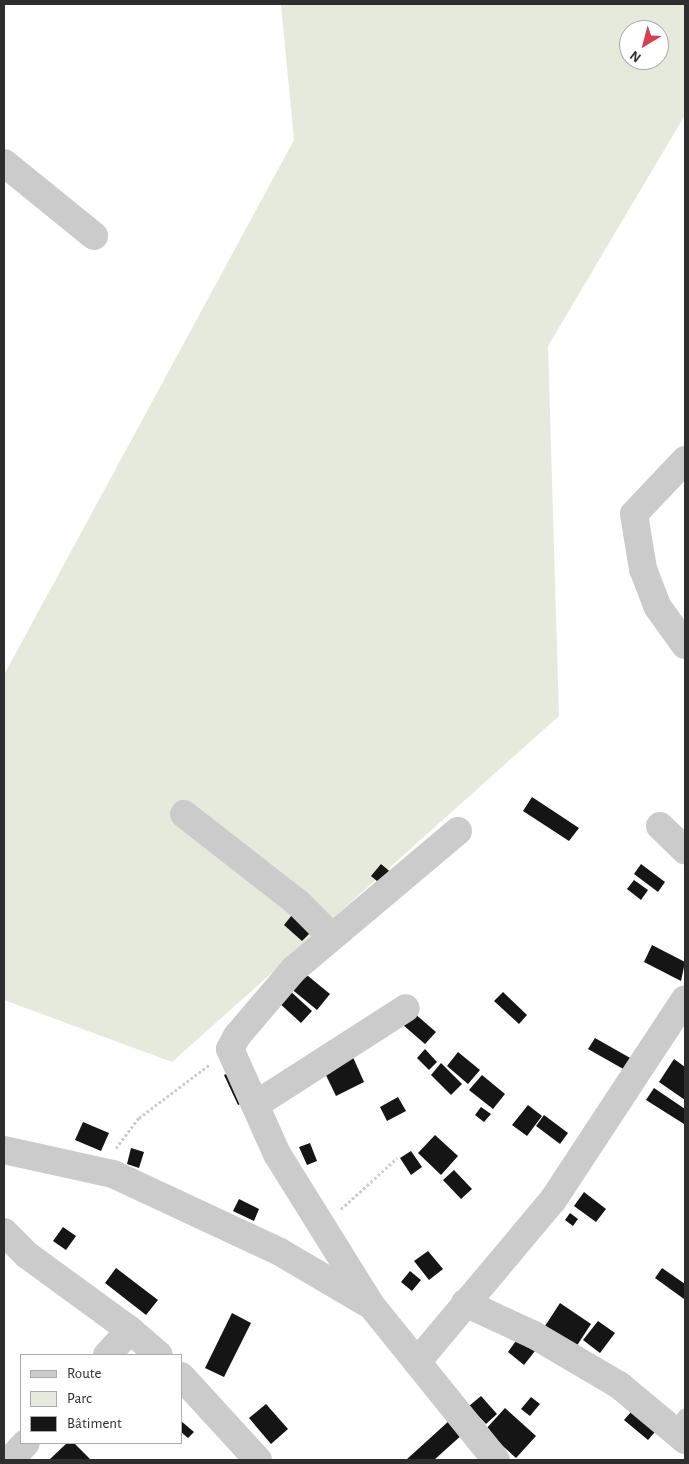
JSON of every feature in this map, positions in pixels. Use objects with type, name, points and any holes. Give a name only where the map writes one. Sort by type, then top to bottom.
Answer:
[{"type":"street","points":[[4,163],[94,236]]},
{"type":"street","points":[[685,460],[634,514],[642,569],[657,606],[685,645]]},
{"type":"street","points":[[184,814],[298,903],[331,936]]},
{"type":"street","points":[[660,826],[685,850]]},
{"type":"street","points":[[458,830],[294,969],[237,1036],[230,1049],[277,1154],[371,1305],[496,1460]]},
{"type":"street","points":[[417,1362],[553,1200],[685,999]]},
{"type":"street","points":[[255,1105],[406,1008]]},
{"type":"street","points":[[4,1150],[113,1174],[280,1252],[371,1305]]},
{"type":"street","points":[[4,1232],[27,1255],[130,1330],[158,1354]]},
{"type":"street","points":[[465,1303],[534,1335],[619,1385],[682,1428]]},
{"type":"street","points":[[107,1354],[130,1330]]},
{"type":"street","points":[[182,1377],[258,1460]]},
{"type":"street","points":[[10,1460],[25,1444]]},
{"type":"path","points":[[99,1171],[139,1118],[230,1049]]},
{"type":"path","points":[[322,1226],[397,1158]]},
{"type":"green space","points":[[281,4],[685,4],[685,115],[548,346],[559,716],[172,1062],[4,1000],[4,675],[294,140]]},
{"type":"building","points":[[532,797],[579,828],[569,841],[523,811]]},
{"type":"building","points":[[381,864],[394,875],[384,887],[371,876]]},
{"type":"building","points":[[641,864],[665,882],[658,892],[634,874]]},
{"type":"building","points":[[634,880],[648,890],[641,900],[627,889]]},
{"type":"building","points":[[292,915],[311,932],[302,941],[284,925]]},
{"type":"building","points":[[652,945],[685,962],[681,981],[644,962]]},
{"type":"building","points":[[302,971],[330,994],[317,1010],[289,987]]},
{"type":"building","points":[[288,989],[312,1011],[301,1023],[277,1001]]},
{"type":"building","points":[[503,992],[527,1015],[519,1024],[494,1001]]},
{"type":"building","points":[[414,1013],[436,1032],[425,1044],[403,1025]]},
{"type":"building","points":[[595,1038],[632,1059],[625,1070],[588,1049]]},
{"type":"building","points":[[425,1049],[437,1062],[429,1070],[417,1058]]},
{"type":"building","points":[[458,1052],[480,1070],[468,1084],[447,1066]]},
{"type":"building","points":[[352,1055],[364,1082],[336,1096],[323,1069]]},
{"type":"building","points":[[674,1059],[685,1067],[685,1100],[659,1082]]},
{"type":"building","points":[[441,1063],[462,1084],[451,1095],[431,1075]]},
{"type":"building","points":[[235,1070],[250,1100],[238,1105],[224,1075]]},
{"type":"building","points":[[482,1075],[505,1094],[493,1109],[469,1090]]},
{"type":"building","points":[[654,1088],[685,1109],[684,1124],[646,1100]]},
{"type":"building","points":[[398,1097],[406,1111],[387,1121],[380,1107]]},
{"type":"building","points":[[528,1105],[542,1116],[527,1136],[512,1125]]},
{"type":"building","points":[[481,1107],[491,1114],[484,1122],[475,1115]]},
{"type":"building","points":[[544,1115],[568,1133],[560,1144],[536,1126]]},
{"type":"building","points":[[83,1122],[109,1133],[101,1151],[75,1140]]},
{"type":"building","points":[[435,1135],[458,1156],[441,1175],[418,1153]]},
{"type":"building","points":[[310,1143],[317,1161],[307,1165],[299,1147]]},
{"type":"building","points":[[131,1148],[144,1152],[139,1168],[127,1164]]},
{"type":"building","points":[[411,1151],[422,1167],[411,1175],[400,1158]]},
{"type":"building","points":[[454,1170],[472,1189],[461,1199],[443,1180]]},
{"type":"building","points":[[584,1192],[606,1209],[596,1222],[574,1206]]},
{"type":"building","points":[[239,1199],[259,1209],[254,1221],[233,1211]]},
{"type":"building","points":[[570,1213],[578,1219],[573,1226],[565,1220]]},
{"type":"building","points":[[63,1227],[76,1236],[66,1250],[53,1241]]},
{"type":"building","points":[[428,1251],[443,1269],[429,1280],[414,1261]]},
{"type":"building","points":[[116,1268],[158,1300],[146,1315],[105,1283]]},
{"type":"building","points":[[662,1268],[685,1284],[684,1299],[655,1278]]},
{"type":"building","points":[[410,1271],[421,1280],[412,1291],[401,1282]]},
{"type":"building","points":[[560,1303],[591,1324],[576,1347],[545,1326]]},
{"type":"building","points":[[232,1313],[251,1323],[224,1377],[205,1368]]},
{"type":"building","points":[[598,1321],[615,1333],[600,1353],[583,1340]]},
{"type":"building","points":[[518,1338],[535,1351],[524,1365],[508,1352]]},
{"type":"building","points":[[481,1396],[497,1414],[486,1424],[469,1406]]},
{"type":"building","points":[[531,1397],[540,1404],[530,1416],[521,1409]]},
{"type":"building","points":[[266,1404],[288,1429],[271,1444],[249,1418]]},
{"type":"building","points":[[637,1405],[661,1425],[648,1440],[624,1420]]},
{"type":"building","points":[[505,1408],[536,1436],[516,1458],[485,1430]]},
{"type":"building","points":[[450,1420],[463,1434],[434,1460],[406,1460]]},
{"type":"building","points":[[182,1422],[194,1432],[188,1438],[182,1433]]},
{"type":"building","points":[[66,1444],[75,1444],[91,1460],[49,1460]]}]
